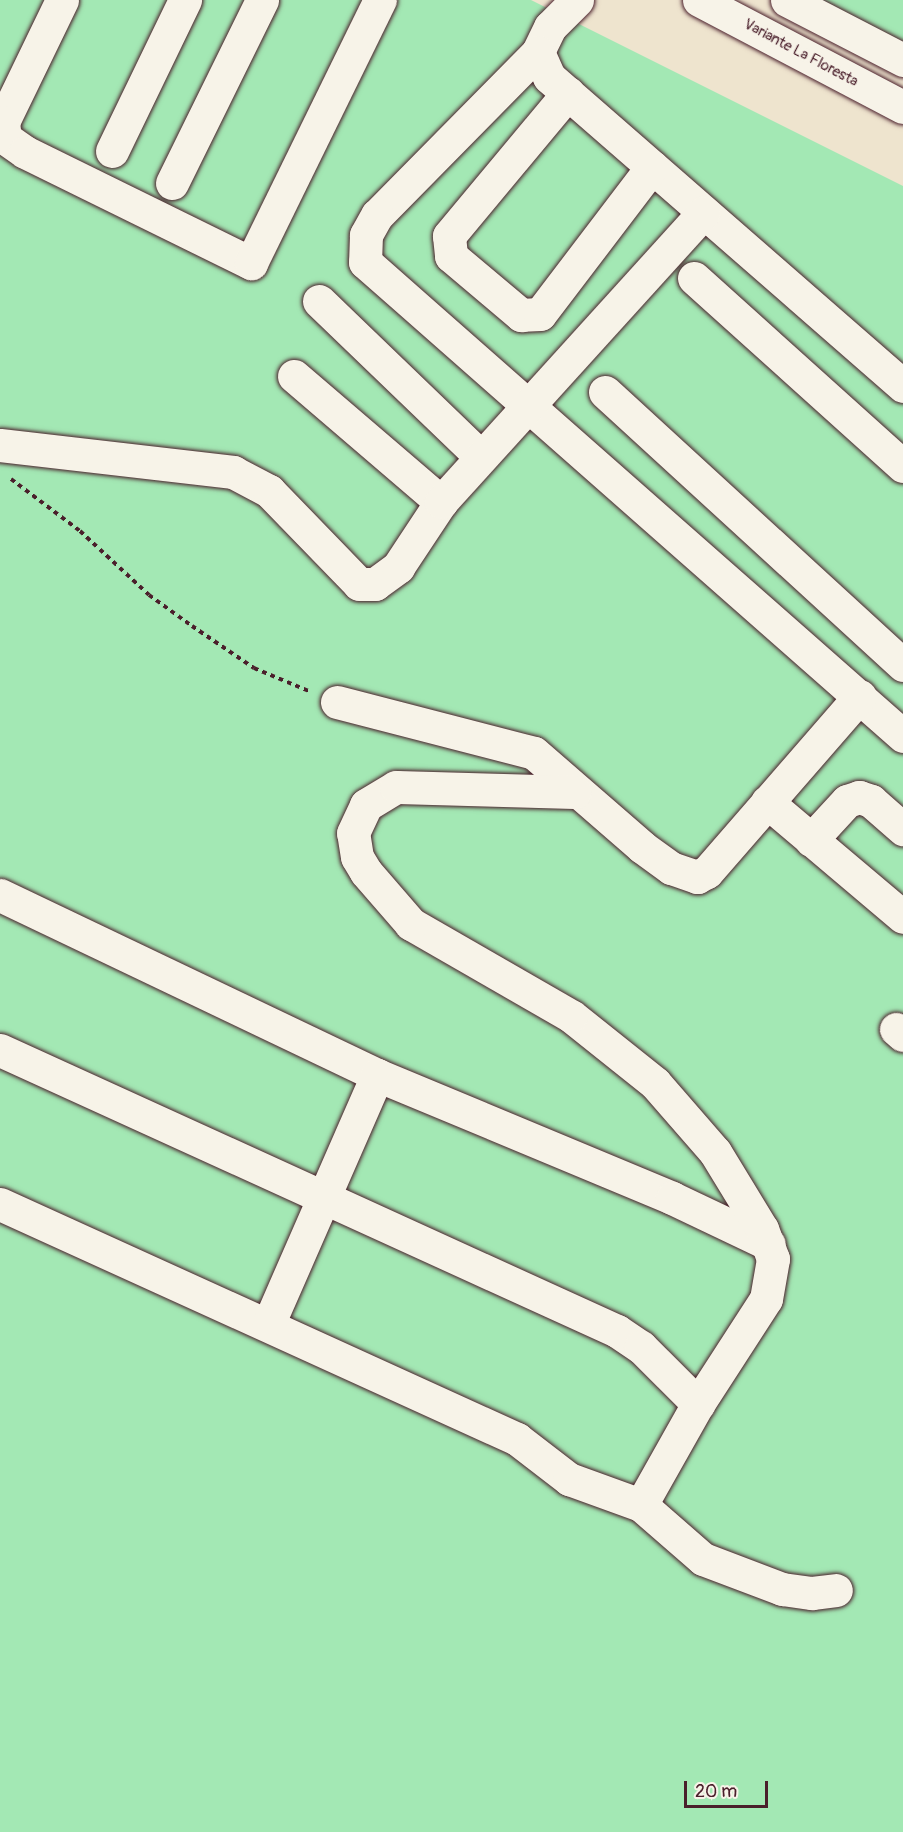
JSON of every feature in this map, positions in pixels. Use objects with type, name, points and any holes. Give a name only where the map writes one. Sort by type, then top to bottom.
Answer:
[{"type":"street","points":[[62,0],[3,122],[5,138],[25,152],[251,263],[380,0]]},
{"type":"street","points":[[112,151],[185,0]]},
{"type":"street","points":[[172,183],[262,0]]},
{"type":"street","points":[[577,0],[549,27],[538,52],[377,215],[366,235],[363,251],[371,270],[903,736]]},
{"type":"street","name":"Variante La Floresta","points":[[699,0],[903,107]]},
{"type":"street","points":[[787,0],[903,60]]},
{"type":"street","points":[[538,52],[549,77],[903,386]]},
{"type":"street","points":[[568,93],[449,236],[452,256],[521,315],[540,314],[652,167]]},
{"type":"street","points":[[0,445],[233,472],[269,491],[359,584],[375,584],[398,567],[441,502],[704,212]]},
{"type":"street","points":[[694,278],[903,466]]},
{"type":"street","points":[[319,301],[481,457]]},
{"type":"street","points":[[294,376],[441,502]]},
{"type":"street","points":[[605,392],[900,658]]},
{"type":"street","points":[[337,702],[534,753],[575,792],[671,868],[697,877],[707,872],[860,696]]},
{"type":"street","points":[[575,792],[396,787],[366,805],[353,833],[357,857],[366,872],[411,924],[571,1016],[655,1083],[715,1152],[768,1244],[773,1272],[766,1299],[698,1404],[641,1505]]},
{"type":"street","points":[[811,840],[847,801],[859,797],[871,801],[903,829]]},
{"type":"street","points":[[767,802],[903,917]]},
{"type":"street","points":[[0,895],[377,1075],[672,1198],[768,1244]]},
{"type":"street","points":[[0,1050],[617,1331],[641,1347],[698,1404]]},
{"type":"street","points":[[268,1325],[377,1075]]},
{"type":"street","points":[[0,1204],[517,1439],[569,1479],[641,1505],[703,1559],[782,1589],[812,1593],[836,1590]]},
{"type":"path","points":[[8,476],[80,531],[149,595],[192,626],[254,668],[337,702]]},
{"type":"green space","points":[[0,0],[531,0],[903,186],[903,1832],[0,1832]]},
{"type":"green space","points":[[814,0],[903,0],[903,47]]}]
